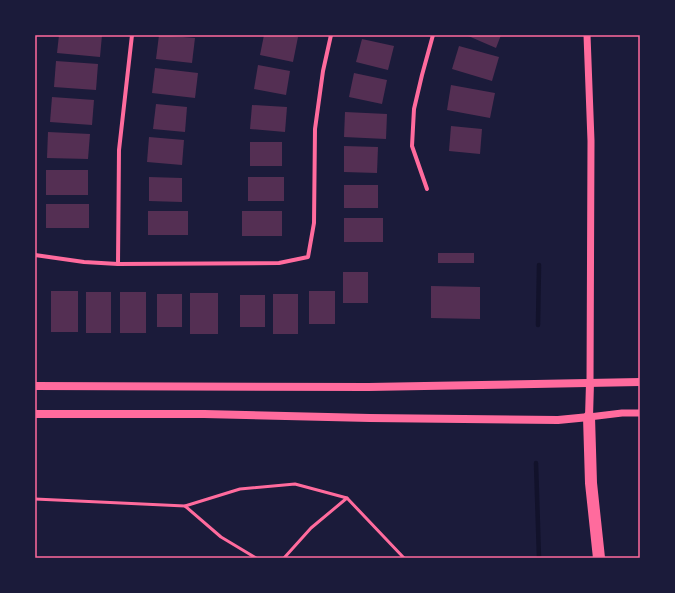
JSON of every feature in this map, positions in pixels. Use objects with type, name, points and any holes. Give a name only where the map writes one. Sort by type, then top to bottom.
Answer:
[{"type":"highway","points":[[589,417],[591,483],[599,558]]},
{"type":"main road","points":[[35,386],[368,387],[640,382]]},
{"type":"main road","points":[[35,414],[204,414],[558,420],[589,417],[590,383]]},
{"type":"street","points":[[118,264],[119,150],[132,35]]},
{"type":"street","points":[[35,255],[84,262],[118,264],[280,263],[308,257],[314,223],[315,129],[323,71],[332,35]]},
{"type":"street","points":[[426,189],[412,146],[414,109],[433,35]]},
{"type":"street","points":[[588,35],[591,141],[590,383]]},
{"type":"street","points":[[589,417],[622,413],[640,413]]},
{"type":"lane","points":[[35,499],[185,506],[240,488],[295,484],[347,498],[404,558]]},
{"type":"lane","points":[[284,558],[311,528],[347,498]]},
{"type":"lane","points":[[185,506],[221,537],[256,558]]},
{"type":"building","points":[[59,35],[102,35],[100,57],[57,53]]},
{"type":"building","points":[[159,35],[195,38],[192,63],[156,59]]},
{"type":"building","points":[[264,35],[288,35],[298,37],[293,62],[260,55]]},
{"type":"building","points":[[466,35],[501,35],[496,48]]},
{"type":"building","points":[[362,39],[394,46],[388,70],[356,62]]},
{"type":"building","points":[[459,46],[499,57],[492,81],[452,69]]},
{"type":"building","points":[[56,61],[98,64],[96,90],[54,87]]},
{"type":"building","points":[[258,65],[290,71],[286,95],[254,89]]},
{"type":"building","points":[[155,68],[198,73],[195,98],[152,93]]},
{"type":"building","points":[[354,73],[387,80],[382,104],[349,97]]},
{"type":"building","points":[[451,85],[495,93],[490,118],[447,110]]},
{"type":"building","points":[[52,97],[94,100],[92,125],[50,122]]},
{"type":"building","points":[[156,104],[187,107],[185,132],[153,129]]},
{"type":"building","points":[[252,105],[287,107],[285,132],[250,129]]},
{"type":"building","points":[[345,112],[387,114],[386,139],[344,137]]},
{"type":"building","points":[[451,126],[482,129],[480,154],[449,151]]},
{"type":"building","points":[[48,132],[90,134],[88,159],[47,158]]},
{"type":"building","points":[[149,137],[184,140],[182,165],[147,162]]},
{"type":"building","points":[[250,142],[282,142],[282,166],[250,166]]},
{"type":"building","points":[[344,146],[378,147],[377,173],[344,172]]},
{"type":"building","points":[[46,170],[88,170],[88,195],[46,195]]},
{"type":"building","points":[[149,177],[182,178],[182,202],[149,201]]},
{"type":"building","points":[[248,177],[284,177],[284,201],[248,201]]},
{"type":"building","points":[[344,185],[378,185],[378,208],[344,208]]},
{"type":"building","points":[[46,204],[89,204],[89,228],[46,228]]},
{"type":"building","points":[[148,211],[188,211],[188,235],[148,235]]},
{"type":"building","points":[[242,211],[282,211],[282,236],[242,236]]},
{"type":"building","points":[[344,218],[383,218],[383,242],[344,242]]},
{"type":"building","points":[[438,253],[474,253],[474,263],[438,263]]},
{"type":"building","points":[[343,272],[368,272],[368,303],[343,303]]},
{"type":"building","points":[[431,286],[480,287],[480,319],[431,318]]},
{"type":"building","points":[[51,291],[78,291],[78,332],[51,332]]},
{"type":"building","points":[[309,291],[335,291],[335,324],[309,324]]},
{"type":"building","points":[[86,292],[111,292],[111,333],[86,333]]},
{"type":"building","points":[[120,292],[146,292],[146,333],[120,333]]},
{"type":"building","points":[[190,293],[218,293],[218,334],[190,334]]},
{"type":"building","points":[[157,294],[182,294],[182,327],[157,327]]},
{"type":"building","points":[[273,294],[298,294],[298,334],[273,334]]},
{"type":"building","points":[[240,295],[265,295],[265,327],[240,327]]},
{"type":"waterway","points":[[538,325],[539,265]]},
{"type":"waterway","points":[[536,463],[539,558]]}]
